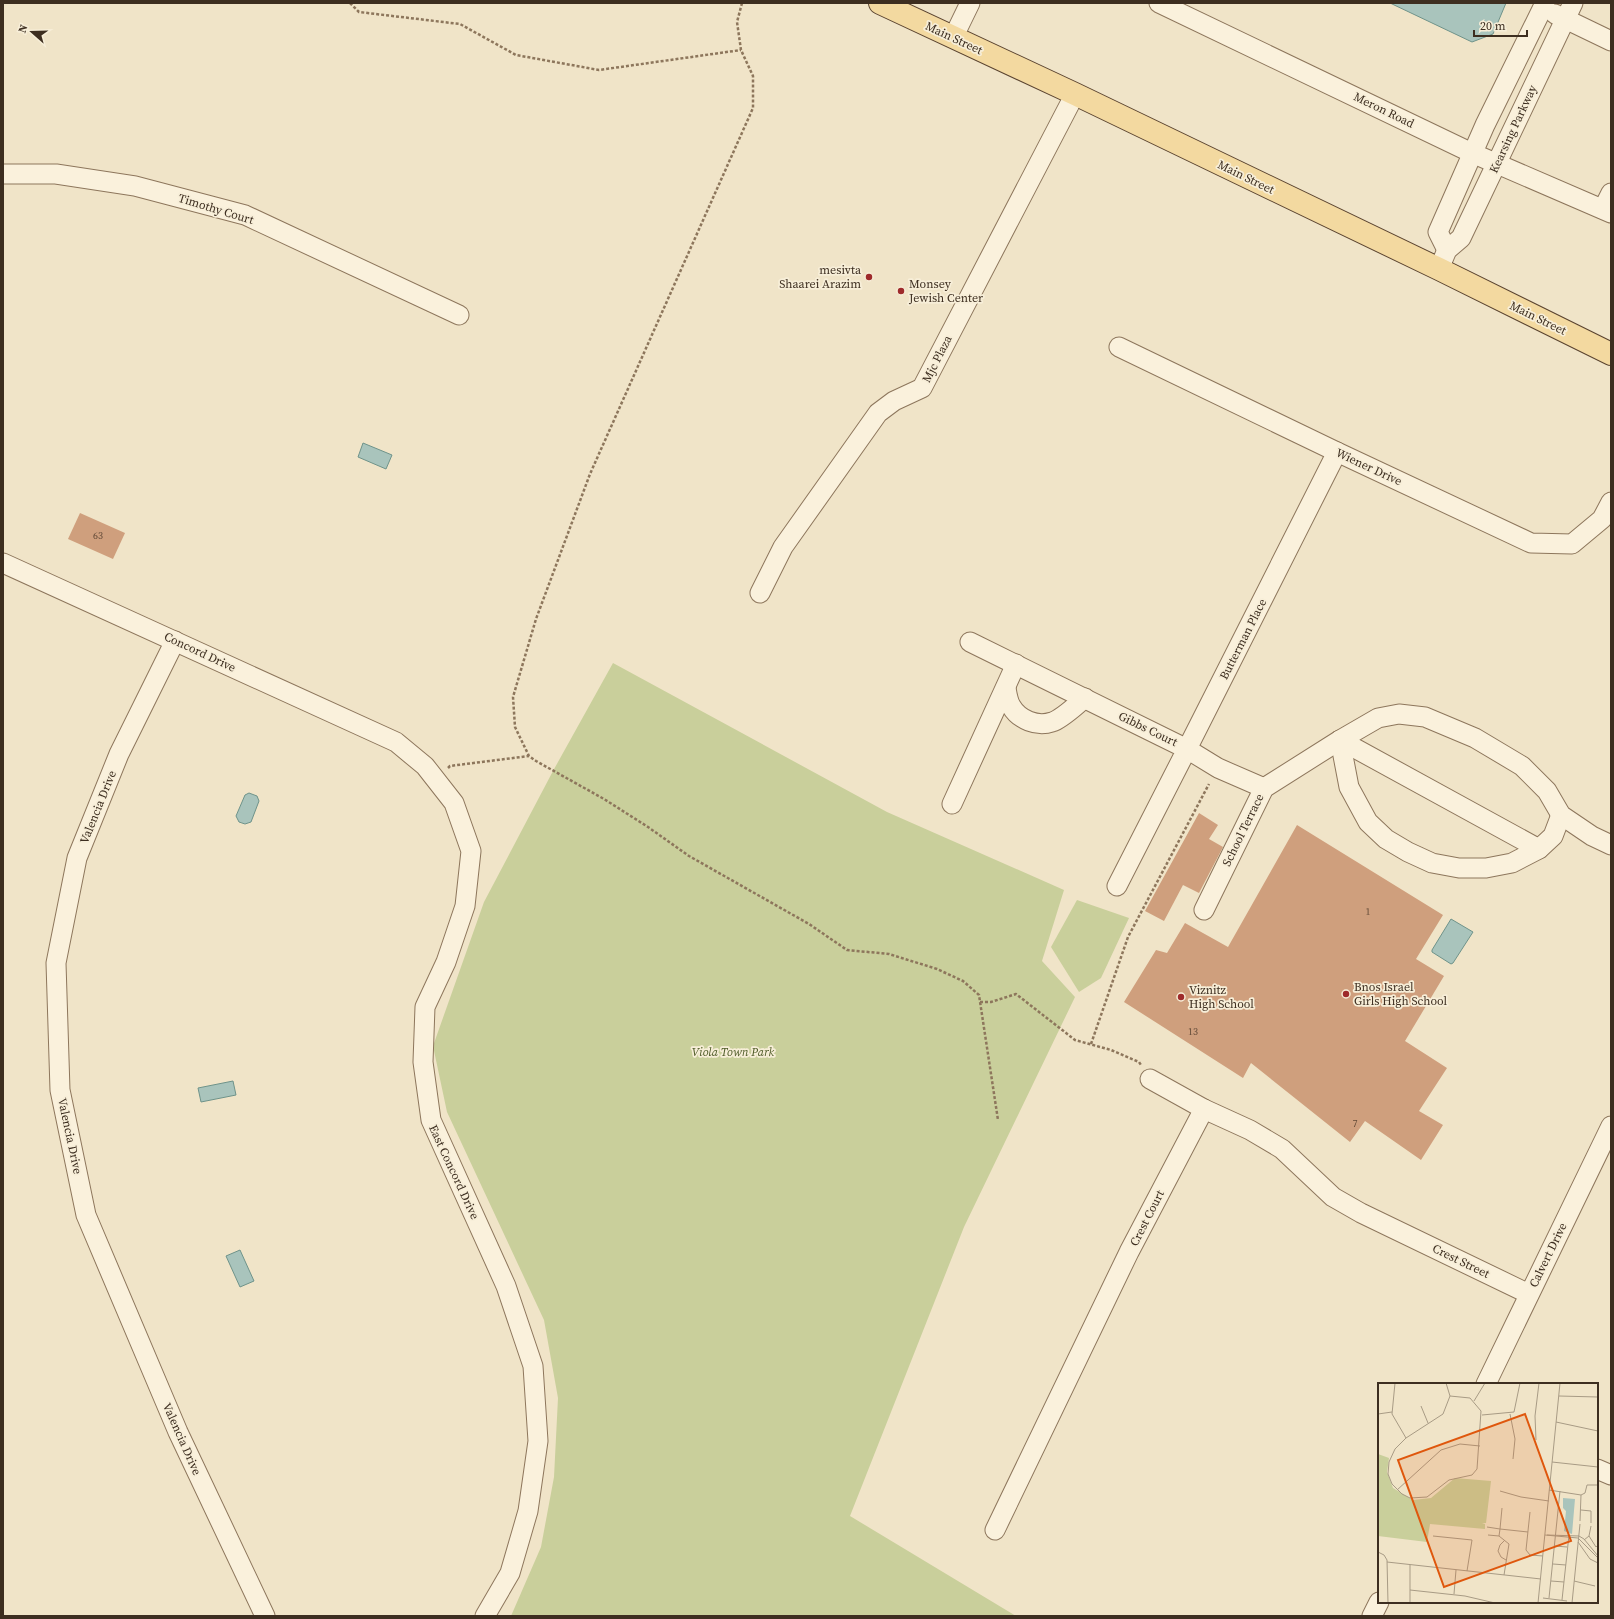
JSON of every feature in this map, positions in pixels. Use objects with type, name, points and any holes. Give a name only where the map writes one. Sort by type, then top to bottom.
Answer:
[{"type":"main road","name":"Main Street","points":[[880,3],[1075,94],[1443,259],[1611,354]]},
{"type":"street","points":[[953,38],[970,3]]},
{"type":"street","name":"Meron Road","points":[[1159,3],[1472,153],[1608,205]]},
{"type":"street","points":[[1443,259],[1438,232],[1472,153],[1543,6],[1569,11],[1611,41]]},
{"type":"street","name":"Kearsing Parkway","points":[[1443,259],[1461,238],[1569,11]]},
{"type":"street","name":"Mjc Plaza","points":[[760,593],[783,547],[878,413],[894,402],[922,388],[1075,94]]},
{"type":"street","name":"Timothy Court","points":[[3,174],[56,174],[135,186],[245,215],[458,316]]},
{"type":"street","name":"Wiener Drive","points":[[1119,347],[1531,543],[1572,544],[1602,519],[1611,502]]},
{"type":"street","name":"Butterman Place","points":[[1188,749],[1337,452]]},
{"type":"street","name":"Concord Drive","points":[[3,562],[396,742]]},
{"type":"street","name":"Valencia Drive","points":[[175,641],[119,754],[77,858],[56,963],[60,1090],[86,1215],[178,1432],[265,1616]]},
{"type":"street","name":"Gibbs Court","points":[[970,642],[1188,749],[1117,886]]},
{"type":"street","points":[[952,804],[1016,664]]},
{"type":"street","points":[[1006,688],[1012,707],[1020,716],[1029,721],[1042,724],[1053,722],[1085,698]]},
{"type":"street","name":"School Terrace","points":[[1204,910],[1264,788],[1378,718],[1399,714],[1425,717],[1475,738],[1522,766],[1547,791],[1560,815],[1592,836],[1611,845]]},
{"type":"street","points":[[1340,740],[1349,787],[1368,822],[1386,839],[1408,852],[1432,863],[1459,868],[1486,868],[1512,863],[1540,849],[1553,836],[1560,815]]},
{"type":"street","points":[[1340,740],[1540,849]]},
{"type":"street","name":"East Concord Drive","points":[[396,742],[425,766],[454,803],[471,851],[465,906],[446,962],[425,1007],[423,1062],[430,1120],[506,1286],[533,1366],[538,1441],[528,1511],[510,1574],[485,1616]]},
{"type":"street","points":[[1188,749],[1218,768],[1264,788]]},
{"type":"street","points":[[1150,1079],[1204,1109]]},
{"type":"street","name":"Crest Street","points":[[1204,1109],[1250,1130],[1282,1149],[1333,1197],[1529,1294]]},
{"type":"street","name":"Crest Court","points":[[995,1530],[1129,1252],[1204,1109]]},
{"type":"street","name":"Calvert Drive","points":[[1486,1383],[1611,1126]]},
{"type":"street","points":[[1598,1469],[1611,1475]]},
{"type":"street","points":[[1372,1616],[1378,1603]]},
{"type":"path","points":[[350,3],[359,12],[460,24],[516,55],[599,70],[741,50]]},
{"type":"path","points":[[742,3],[737,22],[741,50],[753,76],[753,108],[590,474],[536,619],[513,697],[515,727],[529,756],[536,761],[604,799],[648,827],[689,856],[809,924],[847,950],[889,954],[938,969],[963,981],[979,995],[998,1120]]},
{"type":"path","points":[[435,778],[450,766],[529,756]]},
{"type":"path","points":[[1091,1044],[1128,937],[1218,768]]},
{"type":"path","points":[[980,1002],[991,1002],[1016,994],[1075,1040],[1111,1050],[1139,1062],[1150,1079]]},
{"type":"green space","name":"Viola Town Park","points":[[613,663],[887,812],[1064,890],[1042,961],[1075,997],[964,1227],[850,1516],[1016,1616],[511,1616],[541,1547],[554,1477],[558,1398],[544,1320],[447,1112],[433,1046],[484,902],[553,771]]},
{"type":"green space","points":[[1077,900],[1129,918],[1101,978],[1079,992],[1051,947]]},
{"type":"water","points":[[1390,3],[1506,3],[1493,34],[1472,42]]},
{"type":"water","points":[[363,443],[392,455],[386,469],[358,457]]},
{"type":"water","points":[[249,793],[257,796],[259,801],[251,822],[245,824],[239,822],[236,816],[245,795]]},
{"type":"water","points":[[1451,919],[1473,932],[1451,964],[1432,952],[1432,950]]},
{"type":"water","points":[[233,1081],[236,1095],[201,1102],[198,1088]]},
{"type":"water","points":[[240,1250],[254,1281],[240,1287],[226,1256]]},
{"type":"building","points":[[80,513],[125,533],[113,559],[68,539]]},
{"type":"building","points":[[1199,813],[1218,825],[1209,839],[1223,847],[1199,893],[1183,885],[1164,921],[1145,911]]},
{"type":"building","name":"Bnos Israel Girls High School","points":[[1297,825],[1443,915],[1416,959],[1444,976],[1405,1041],[1447,1068],[1419,1111],[1443,1125],[1421,1160],[1365,1121],[1350,1142],[1251,1063],[1243,1078],[1124,1002],[1156,950],[1167,953],[1185,923],[1228,947]]},
{"type":"place","name":"mesivta Shaarei Arazim","points":[[869,277]]},
{"type":"place","name":"Monsey Jewish Center","points":[[901,291]]},
{"type":"place","name":"Bnos Israel Girls High School","points":[[1346,994]]},
{"type":"place","name":"Viznitz High School","points":[[1181,997]]}]
